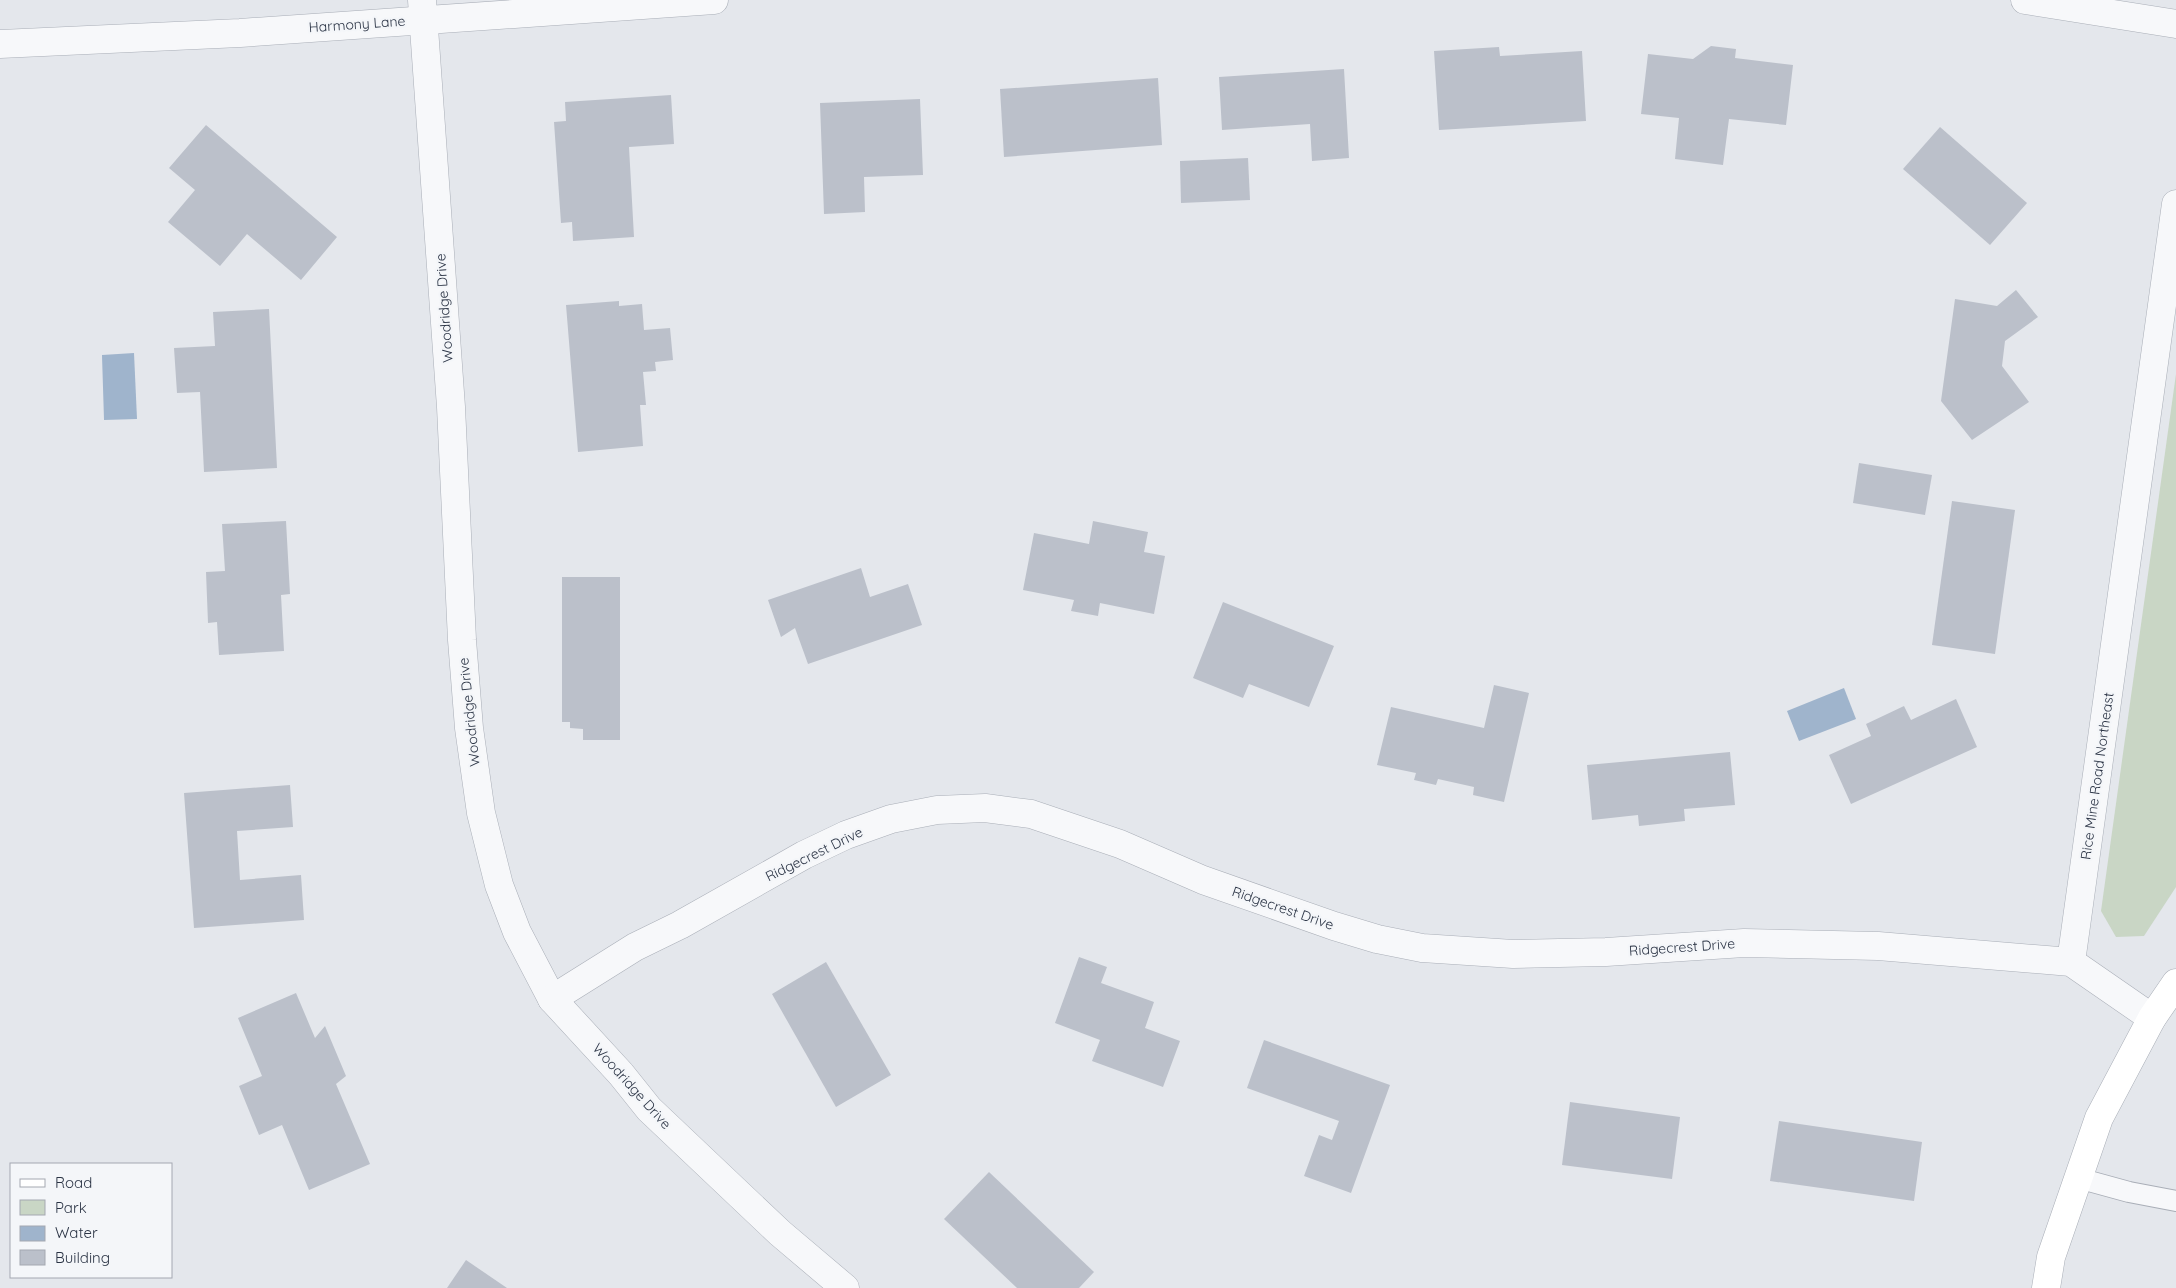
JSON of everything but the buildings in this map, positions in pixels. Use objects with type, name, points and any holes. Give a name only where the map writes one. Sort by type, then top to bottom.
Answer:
[{"type":"main road","points":[[2046,1288],[2051,1257],[2099,1118],[2152,1018],[2176,983]]},
{"type":"street","name":"Harmony Lane","points":[[0,44],[240,33],[422,10],[714,0]]},
{"type":"street","points":[[2024,0],[2176,24]]},
{"type":"street","name":"Woodridge Drive","points":[[422,10],[451,407],[462,640],[469,728],[481,813],[499,885],[517,932],[552,999],[621,1074],[649,1109],[780,1233],[845,1288]]},
{"type":"street","name":"Rice Mine Road Northeast","points":[[2071,962],[2176,204]]},
{"type":"street","name":"Ridgecrest Drive","points":[[552,999],[635,947],[680,925],[804,856],[846,835],[891,819],[937,810],[985,808],[1031,814],[1120,844],[1203,880],[1334,926],[1377,939],[1422,948],[1513,954],[1606,952],[1744,943],[1773,943],[1878,946],[2071,962]]},
{"type":"street","points":[[2071,962],[2152,1018]]},
{"type":"lane","points":[[2078,1178],[2176,1202]]},
{"type":"green space","points":[[2176,374],[2176,887],[2144,936],[2116,937],[2101,911]]},
{"type":"water","points":[[134,353],[137,419],[104,420],[102,355]]},
{"type":"water","points":[[1844,688],[1856,719],[1799,741],[1787,711]]}]
